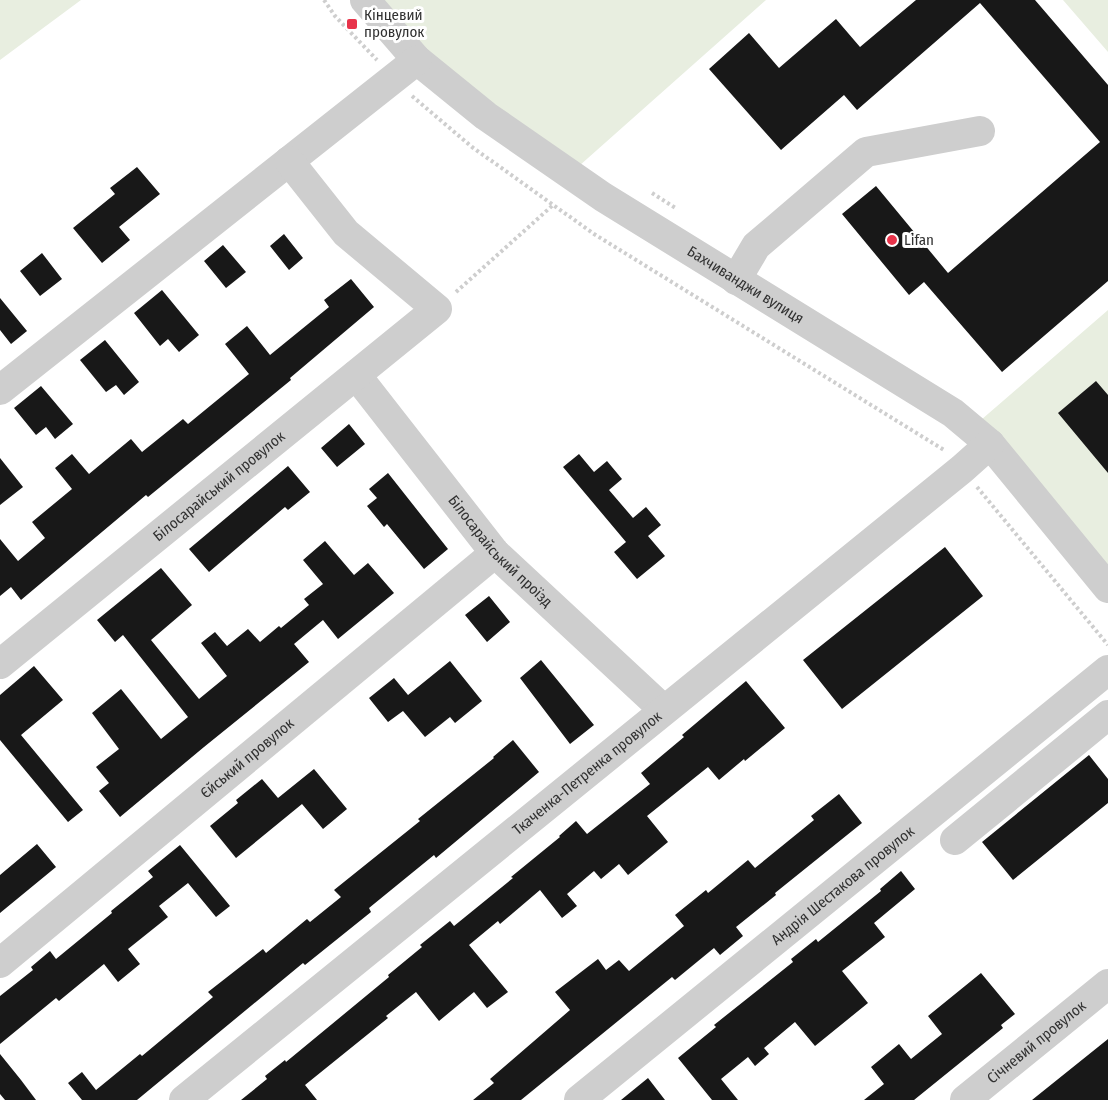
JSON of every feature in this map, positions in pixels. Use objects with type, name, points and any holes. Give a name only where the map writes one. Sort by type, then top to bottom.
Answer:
[{"type":"street","name":"Бахчиванджи вулиця","points":[[365,0],[417,60],[486,116],[603,197],[953,413],[990,444],[1108,588]]},
{"type":"street","points":[[0,390],[417,60]]},
{"type":"street","points":[[736,280],[756,246],[866,152],[980,131]]},
{"type":"street","points":[[289,161],[346,233],[437,309]]},
{"type":"street","name":"Білосарайський провулок","points":[[0,664],[437,309]]},
{"type":"street","name":"Білосарайський проїзд","points":[[356,375],[495,552],[664,710]]},
{"type":"street","name":"Ткаченка-Петренка провулок","points":[[184,1100],[990,444]]},
{"type":"street","name":"Єйський провулок","points":[[0,963],[495,552]]},
{"type":"street","name":"Андрія Шестакова провулок","points":[[579,1100],[1108,670]]},
{"type":"street","points":[[955,840],[1108,715]]},
{"type":"street","points":[[976,777],[999,804]]},
{"type":"street","name":"Січневий провулок","points":[[965,1100],[1108,984]]},
{"type":"path","points":[[324,0],[335,16],[430,114],[472,147],[594,234],[945,452],[962,469],[1108,646]]},
{"type":"path","points":[[437,309],[553,205]]},
{"type":"shaded area","points":[[0,0],[81,0],[0,60]]},
{"type":"shaded area","points":[[380,0],[766,0],[579,166],[494,106],[427,52]]},
{"type":"shaded area","points":[[1063,0],[1108,0],[1108,52]]},
{"type":"shaded area","points":[[1108,310],[1108,570],[974,426]]},
{"type":"building","points":[[916,0],[1035,0],[1108,85],[1108,281],[1002,372],[924,282],[909,295],[842,214],[876,186],[948,273],[1100,142],[980,3],[857,110],[844,95],[781,150],[709,69],[749,33],[779,68],[836,19],[860,47]]},
{"type":"building","points":[[137,167],[160,194],[119,227],[130,240],[102,263],[73,228],[115,194],[110,188]]},
{"type":"building","points":[[284,234],[303,258],[289,270],[270,246]]},
{"type":"building","points":[[223,245],[246,272],[226,288],[204,261]]},
{"type":"building","points":[[42,253],[62,279],[40,296],[20,271]]},
{"type":"building","points":[[351,279],[374,307],[290,378],[291,380],[148,497],[146,495],[21,600],[11,587],[0,596],[0,539],[18,561],[45,538],[32,522],[72,489],[55,468],[72,454],[89,474],[131,439],[142,452],[183,419],[188,424],[249,374],[225,344],[247,326],[270,355],[329,307],[324,300]]},
{"type":"building","points":[[162,290],[199,335],[179,352],[168,339],[160,346],[134,313]]},
{"type":"building","points":[[0,298],[27,331],[11,344],[0,330]]},
{"type":"building","points":[[105,340],[139,382],[124,395],[116,385],[106,392],[80,360]]},
{"type":"building","points":[[1096,381],[1108,395],[1108,473],[1058,413]]},
{"type":"building","points":[[41,386],[73,424],[55,439],[46,427],[36,435],[14,408]]},
{"type":"building","points":[[349,424],[365,444],[337,467],[321,448]]},
{"type":"building","points":[[579,454],[594,472],[607,461],[622,479],[609,490],[633,518],[646,507],[661,525],[648,536],[665,556],[637,579],[614,552],[626,542],[563,467]]},
{"type":"building","points":[[0,458],[23,487],[0,505]]},
{"type":"building","points":[[288,466],[310,492],[288,510],[285,507],[209,572],[189,549]]},
{"type":"building","points":[[388,473],[448,549],[424,569],[387,524],[384,527],[367,506],[377,498],[369,489]]},
{"type":"building","points":[[325,541],[354,575],[368,563],[394,593],[338,639],[323,620],[294,644],[309,662],[120,817],[99,791],[109,783],[96,767],[119,749],[92,713],[121,689],[161,739],[188,717],[123,635],[115,642],[97,620],[161,568],[192,605],[151,640],[199,699],[227,676],[201,643],[215,632],[227,646],[248,629],[260,642],[309,605],[304,599],[323,584],[303,560]]},
{"type":"building","points":[[945,547],[983,596],[842,709],[803,660]]},
{"type":"building","points":[[489,596],[510,622],[487,642],[465,615]]},
{"type":"building","points":[[541,660],[594,725],[570,744],[520,678]]},
{"type":"building","points":[[450,661],[482,701],[455,723],[450,717],[425,737],[403,711],[388,722],[369,698],[394,678],[408,695]]},
{"type":"building","points":[[34,666],[63,700],[21,735],[83,810],[68,822],[0,740],[0,695]]},
{"type":"building","points":[[746,681],[785,728],[719,780],[708,767],[647,816],[668,842],[628,875],[619,864],[601,879],[594,871],[567,894],[577,906],[562,918],[540,890],[500,924],[498,921],[469,945],[508,992],[487,1008],[474,992],[439,1021],[416,992],[386,1016],[388,1018],[305,1085],[317,1100],[241,1100],[267,1079],[265,1076],[285,1060],[286,1062],[389,977],[388,975],[422,947],[420,945],[450,921],[454,926],[513,878],[511,877],[576,821],[587,834],[650,784],[641,773]]},
{"type":"building","points":[[513,740],[539,772],[436,858],[434,855],[369,908],[371,912],[305,965],[303,963],[137,1100],[82,1100],[68,1083],[82,1072],[96,1090],[140,1054],[142,1056],[213,997],[208,992],[263,949],[266,953],[307,919],[310,922],[341,897],[334,890],[420,821],[418,819]]},
{"type":"building","points":[[1089,755],[1108,779],[1108,803],[1013,880],[982,842]]},
{"type":"building","points":[[314,769],[347,809],[323,829],[302,804],[236,858],[210,826],[238,803],[236,800],[262,779],[278,798]]},
{"type":"building","points":[[839,794],[862,823],[736,927],[743,936],[720,955],[714,948],[675,980],[672,977],[521,1100],[473,1100],[494,1083],[490,1079],[570,1010],[555,992],[598,959],[606,970],[619,960],[629,971],[684,926],[675,915],[706,890],[708,893],[748,860],[755,868],[814,820],[811,816]]},
{"type":"building","points":[[37,844],[56,867],[0,913],[0,875]]},
{"type":"building","points":[[180,845],[230,906],[216,917],[188,883],[159,906],[168,917],[128,949],[140,964],[118,982],[104,964],[59,1001],[56,998],[0,1044],[0,996],[33,970],[31,967],[50,951],[56,959],[112,913],[111,911],[153,877],[148,871]]},
{"type":"building","points":[[901,871],[915,889],[874,923],[885,937],[842,971],[868,1003],[815,1046],[795,1022],[764,1048],[769,1054],[755,1066],[748,1057],[721,1079],[738,1100],[712,1100],[678,1058],[716,1027],[714,1025],[793,962],[791,959],[816,939],[818,942],[881,891],[880,889]]},
{"type":"building","points":[[981,973],[1015,1014],[1001,1025],[1003,1028],[914,1100],[864,1100],[884,1084],[871,1067],[899,1044],[911,1059],[942,1034],[928,1016]]},
{"type":"building","points":[[1108,1039],[1108,1100],[1032,1100]]},
{"type":"building","points":[[0,1054],[36,1100],[5,1100],[0,1094]]},
{"type":"building","points":[[648,1078],[665,1100],[621,1100]]},
{"type":"place","name":"Кінцевий провулок","points":[[352,24]]},
{"type":"place","name":"Lifan","points":[[892,240]]}]
